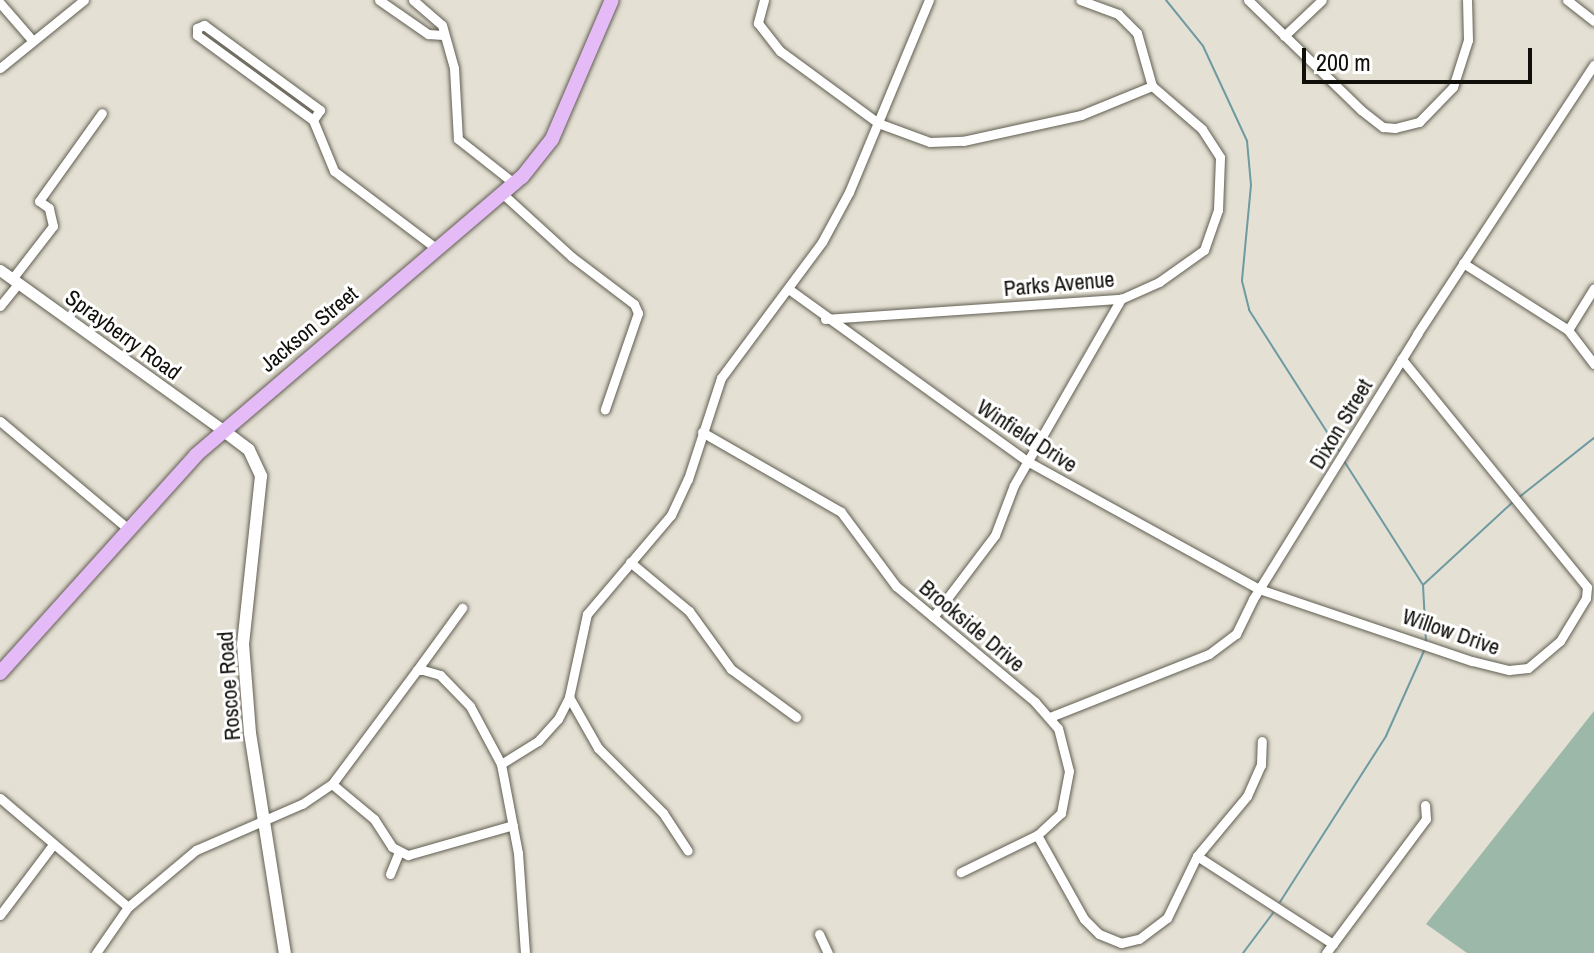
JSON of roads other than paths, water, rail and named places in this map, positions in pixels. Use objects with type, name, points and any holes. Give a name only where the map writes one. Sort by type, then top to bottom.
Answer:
[{"type":"main road","name":"Jackson Street","points":[[0,673],[126,527],[224,431],[509,190],[552,139],[612,0]]},
{"type":"main road","name":"Roscoe Road","points":[[224,431],[249,450],[261,476],[243,644],[250,733],[285,953]]},
{"type":"street","points":[[0,68],[32,40],[75,13],[84,0]]},
{"type":"street","points":[[379,0],[428,34],[443,35]]},
{"type":"street","points":[[413,0],[438,19],[454,68],[456,136],[564,251],[634,304],[638,313],[605,409]]},
{"type":"street","points":[[764,0],[759,13],[762,34],[780,51],[878,123],[930,142],[963,141],[1081,115],[1152,86],[1137,33],[1118,14],[1080,0]]},
{"type":"street","points":[[501,764],[548,732],[569,697],[587,614],[671,515],[721,378],[790,290],[842,205],[929,0]]},
{"type":"street","points":[[1248,0],[1361,110],[1383,127],[1395,128],[1419,122],[1453,87],[1468,40],[1467,0]]},
{"type":"street","points":[[1284,36],[1322,0]]},
{"type":"street","points":[[1567,0],[1594,21]]},
{"type":"street","points":[[0,3],[32,40]]},
{"type":"street","points":[[313,120],[320,110],[204,25],[197,28],[197,35],[313,120],[334,171],[437,249]]},
{"type":"street","name":"Dixon Street","points":[[1050,717],[1223,647],[1236,634],[1259,589],[1402,359],[1594,65]]},
{"type":"street","name":"Parks Avenue","points":[[825,319],[1121,299],[1159,282],[1204,250],[1220,201],[1220,157],[1202,129],[1152,86]]},
{"type":"street","points":[[0,306],[53,226],[49,208],[39,201],[102,113]]},
{"type":"street","points":[[1463,263],[1568,330],[1594,364]]},
{"type":"street","name":"Sprayberry Road","points":[[0,270],[224,431]]},
{"type":"street","points":[[1568,330],[1594,288]]},
{"type":"street","name":"Winfield Drive","points":[[790,290],[825,319],[1027,461],[1259,589]]},
{"type":"street","points":[[933,617],[995,535],[1027,461],[1121,299]]},
{"type":"street","name":"Willow Drive","points":[[1259,589],[1509,670],[1542,660],[1578,614],[1586,598],[1582,575],[1402,359]]},
{"type":"street","points":[[0,421],[126,527]]},
{"type":"street","name":"Brookside Drive","points":[[702,432],[841,512],[896,586],[1050,717],[1067,753],[1067,792],[1061,813],[1037,835],[961,872]]},
{"type":"street","points":[[630,562],[689,611],[731,669],[796,717]]},
{"type":"street","points":[[96,953],[128,907],[196,850],[265,816],[302,804],[332,784],[462,608]]},
{"type":"street","points":[[417,670],[440,675],[470,706],[501,764],[513,825],[525,953]]},
{"type":"street","points":[[569,697],[598,748],[663,813],[688,851]]},
{"type":"street","points":[[1037,835],[1084,919],[1099,934],[1121,943],[1156,930],[1197,856],[1247,796],[1261,765],[1262,741]]},
{"type":"street","points":[[332,784],[374,819],[399,852],[416,854],[513,825]]},
{"type":"street","points":[[0,798],[52,846],[128,907]]},
{"type":"street","points":[[1197,856],[1330,949],[1426,819],[1425,805]]},
{"type":"street","points":[[0,915],[52,846]]},
{"type":"street","points":[[390,874],[399,852]]},
{"type":"street","points":[[819,934],[828,953]]},
{"type":"waterway","points":[[1166,0],[1203,46],[1247,141],[1251,185],[1242,281],[1249,310],[1339,451]]},
{"type":"waterway","points":[[1518,498],[1594,438]]},
{"type":"waterway","points":[[1344,461],[1423,585],[1426,643]]},
{"type":"waterway","points":[[1424,584],[1513,502]]},
{"type":"waterway","points":[[1280,902],[1386,736],[1425,649]]},
{"type":"waterway","points":[[1243,953],[1273,913]]}]
